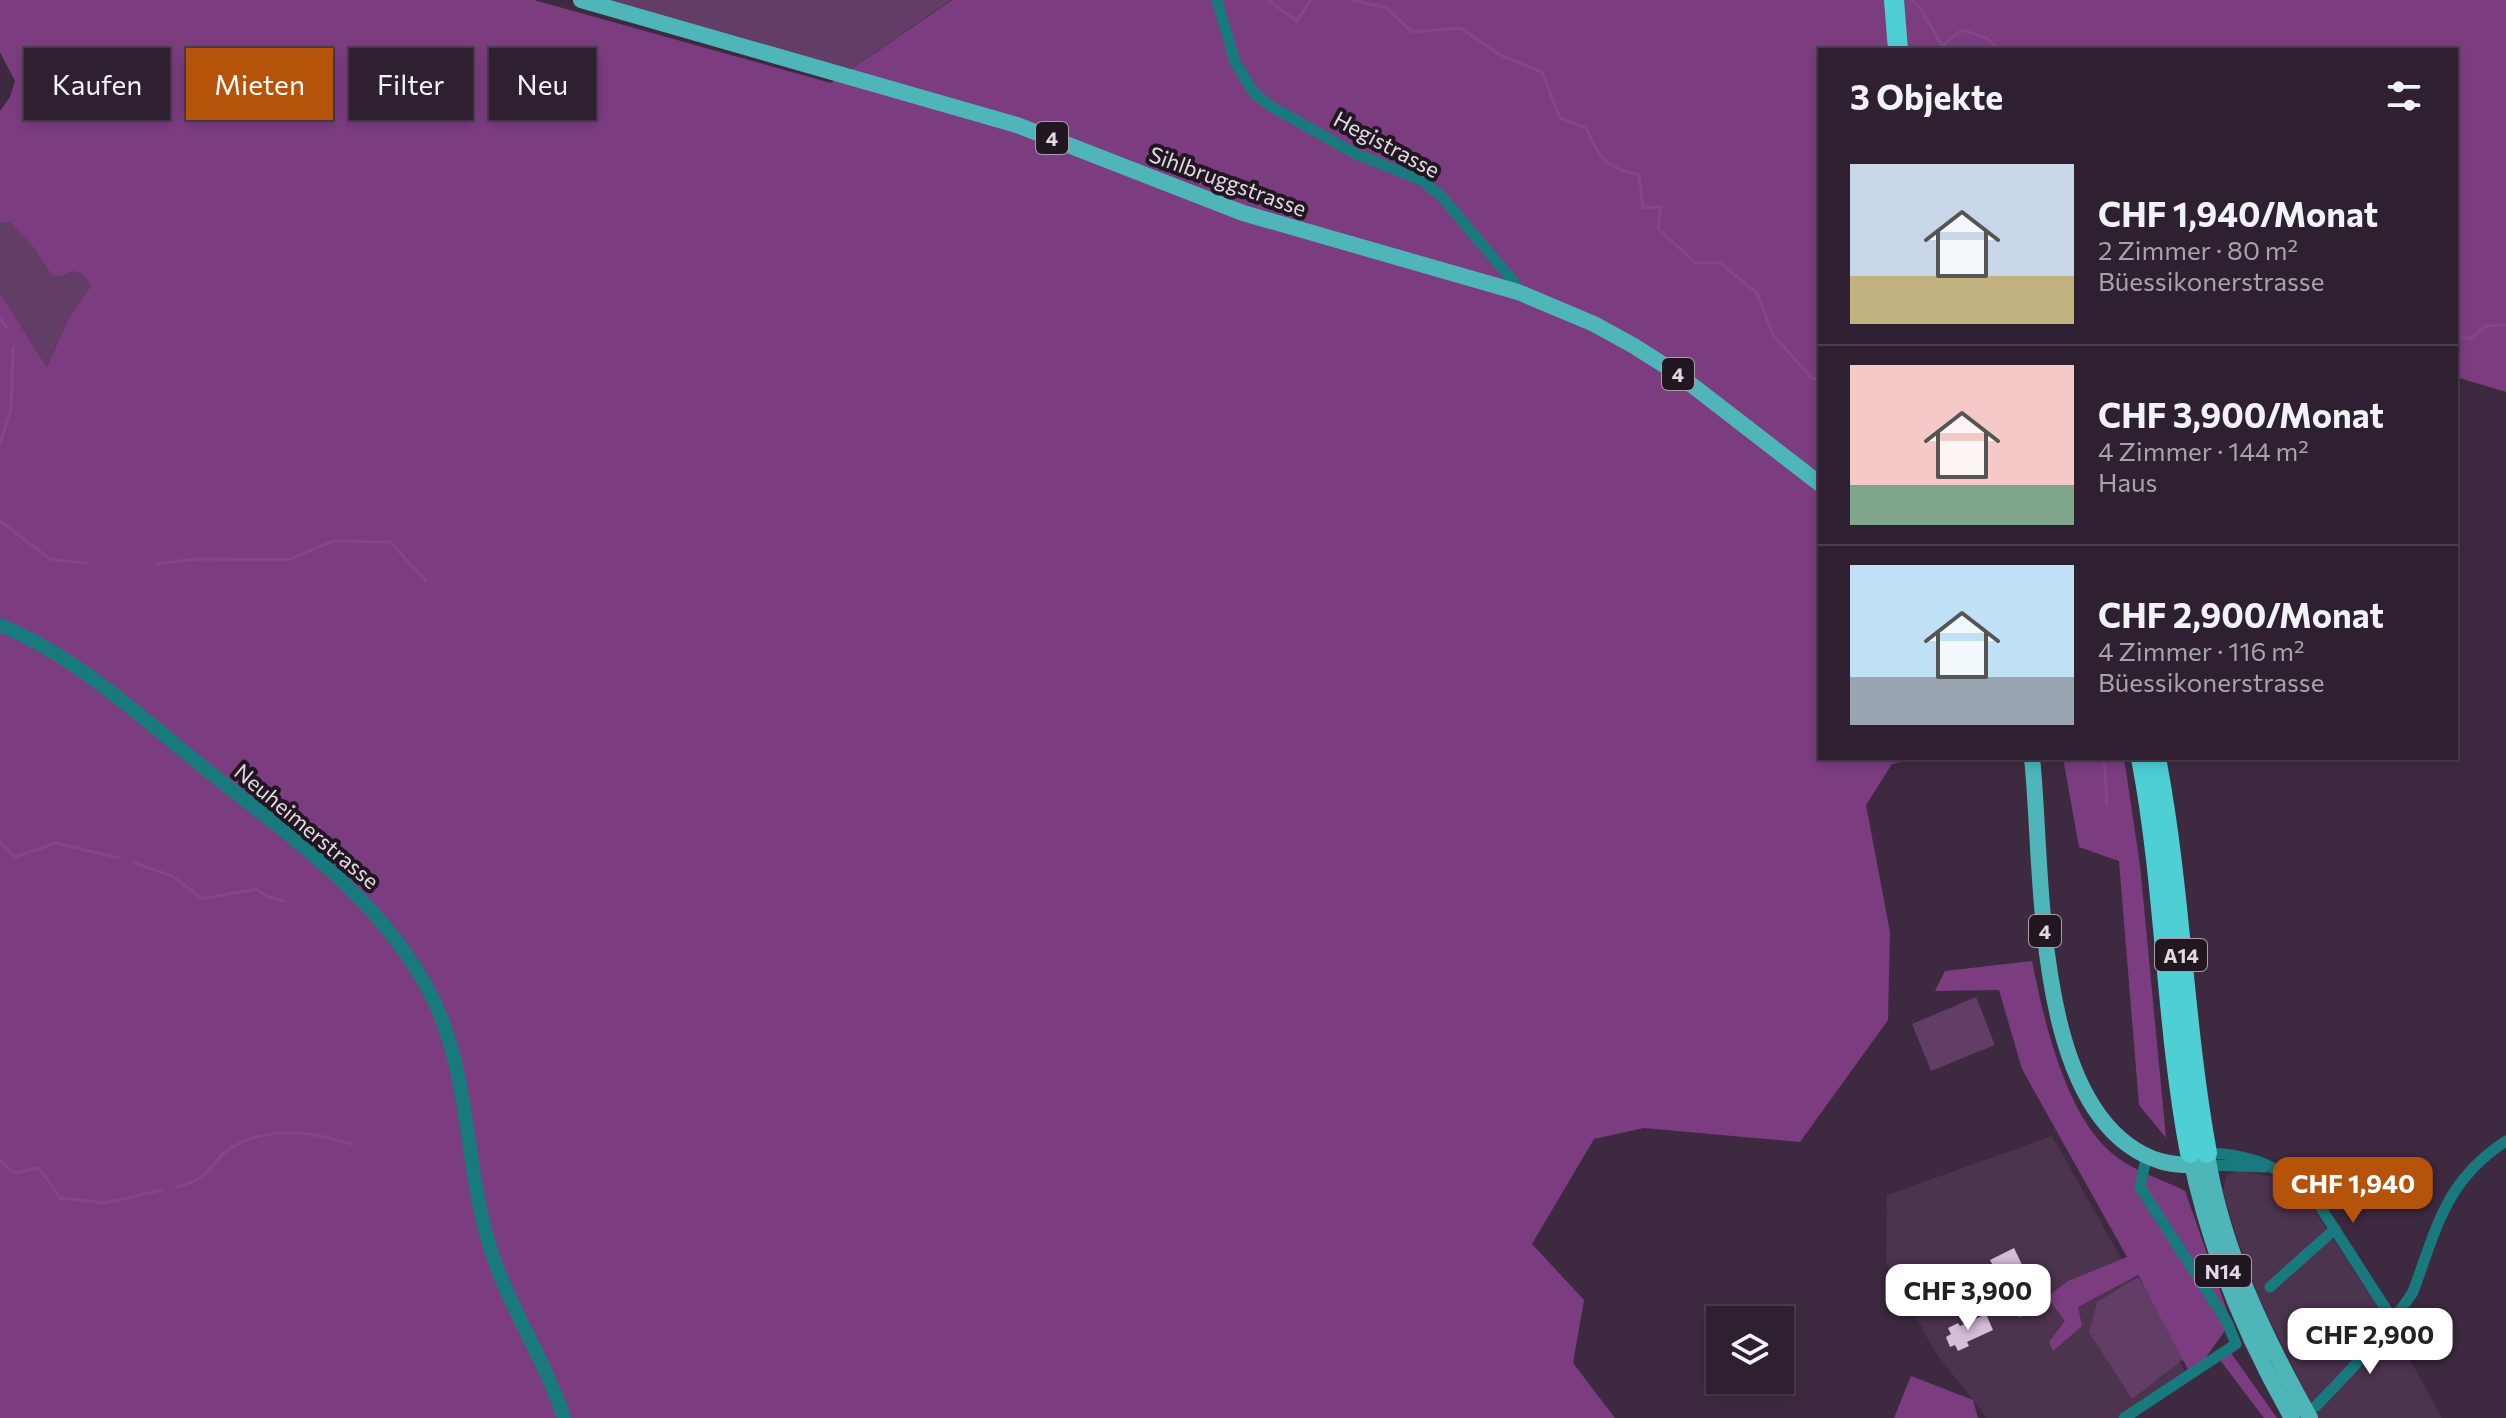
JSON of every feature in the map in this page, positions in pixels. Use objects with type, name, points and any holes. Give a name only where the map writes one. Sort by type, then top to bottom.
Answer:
[{"type":"highway","points":[[1881,0],[1884,48]]},
{"type":"highway","points":[[1894,0],[1898,48]]},
{"type":"highway","name":"A14","points":[[2141,760],[2155,845],[2176,1066],[2199,1159]]},
{"type":"highway","name":"A14","points":[[2156,760],[2171,863],[2199,1159]]},
{"type":"main road","name":"Sihlbruggstrasse","points":[[581,0],[1017,125],[1243,213],[1518,292],[1594,324],[1634,346],[1708,397],[1818,482]]},
{"type":"main road","name":"4","points":[[2032,760],[2048,970],[2061,1031],[2082,1084],[2101,1117],[2125,1143],[2147,1154]]},
{"type":"main road","points":[[2147,1154],[2199,1159]]},
{"type":"main road","name":"N14","points":[[2199,1159],[2240,1273],[2274,1352],[2313,1412]]},
{"type":"main road","name":"N14","points":[[2199,1159],[2209,1232],[2225,1277],[2267,1373],[2292,1418]]},
{"type":"street","name":"Hegistrasse","points":[[1217,0],[1235,62],[1254,93],[1269,105],[1354,153],[1423,181],[1442,197],[1514,282],[1518,292]]},
{"type":"street","name":"Neuheimerstrasse","points":[[0,625],[67,658],[124,703],[335,874],[382,920],[405,950],[431,995],[459,1074],[489,1245],[502,1281],[553,1384],[564,1418]]},
{"type":"street","points":[[2313,1412],[2381,1339],[2413,1292],[2447,1200],[2465,1174],[2506,1141]]},
{"type":"street","points":[[2124,1418],[2236,1344],[2227,1322],[2140,1187],[2147,1154]]},
{"type":"street","points":[[2199,1159],[2243,1155],[2273,1168],[2308,1193],[2335,1229],[2393,1320]]},
{"type":"street","points":[[2270,1287],[2335,1229]]},
{"type":"shaded area","points":[[0,0],[534,0],[831,83],[952,0],[2506,0],[2506,392],[2458,378],[2458,48],[1818,48],[1818,760],[1910,760],[1892,764],[1866,805],[1890,932],[1888,1020],[1800,1142],[1644,1128],[1594,1139],[1532,1244],[1584,1300],[1573,1363],[1615,1418],[0,1418],[0,293],[47,367],[68,319],[91,286],[82,274],[72,271],[61,277],[52,276],[34,248],[9,222],[0,222],[0,111],[10,97],[15,81],[0,52]]},
{"type":"shaded area","points":[[596,0],[951,0],[851,69]]},
{"type":"shaded area","points":[[0,222],[9,222],[34,248],[52,276],[61,277],[72,271],[83,274],[91,286],[68,319],[47,367],[0,293]]},
{"type":"shaded area","points":[[2063,760],[2124,760],[2140,865],[2166,1138],[2139,1105],[2119,861],[2079,847]]},
{"type":"shaded area","points":[[2032,961],[2060,1068],[2084,1120],[2100,1141],[2125,1163],[2185,1191],[2231,1322],[2192,1377],[2138,1275],[2078,1307],[2082,1326],[2053,1351],[2049,1342],[2065,1321],[2047,1297],[2068,1281],[2127,1257],[2022,1069],[1999,990],[1935,991],[1945,971]]},
{"type":"shaded area","points":[[1976,997],[1995,1045],[1931,1071],[1912,1024]]},
{"type":"shaded area","points":[[2052,1136],[2186,1373],[2127,1418],[1987,1418],[1935,1352],[1886,1262],[1887,1195]]},
{"type":"shaded area","points":[[2236,1170],[2276,1178],[2310,1204],[2394,1331],[2442,1418],[2318,1418],[2260,1300],[2237,1238],[2223,1191],[2226,1177]]},
{"type":"shaded area","points":[[2138,1277],[2185,1358],[2132,1399],[2089,1332],[2097,1302]]},
{"type":"shaded area","points":[[2231,1353],[2277,1418],[2264,1418],[2220,1360]]},
{"type":"shaded area","points":[[1911,1376],[1973,1400],[1978,1418],[1894,1418]]},
{"type":"building","points":[[2014,1248],[2042,1306],[2020,1317],[1990,1260]]},
{"type":"building","points":[[1986,1314],[1993,1330],[1967,1342],[1969,1346],[1958,1351],[1955,1345],[1950,1347],[1946,1337],[1951,1334],[1948,1328]]},
{"type":"waterway","points":[[1268,0],[1297,21],[1311,0]]},
{"type":"waterway","points":[[1352,0],[1387,8],[1412,32],[1461,28],[1500,55],[1542,72],[1560,118],[1586,128],[1595,147],[1611,165],[1639,175],[1643,208],[1661,207],[1658,229],[1696,263],[1720,263],[1757,293],[1773,335],[1812,378],[1818,380]]},
{"type":"waterway","points":[[1911,0],[1920,8],[1942,46],[1962,30],[1987,38],[1996,48]]},
{"type":"waterway","points":[[0,319],[6,327]]},
{"type":"waterway","points":[[2458,336],[2470,339],[2486,326],[2506,325]]},
{"type":"waterway","points":[[0,444],[11,408],[13,349]]},
{"type":"waterway","points":[[0,521],[50,559],[86,563]]},
{"type":"waterway","points":[[155,564],[196,559],[288,560],[333,541],[390,542],[426,581]]},
{"type":"waterway","points":[[2104,760],[2107,804]]},
{"type":"waterway","points":[[0,842],[15,857],[56,843],[119,858]]},
{"type":"waterway","points":[[135,863],[172,876],[203,899],[256,889],[269,897],[285,901]]},
{"type":"waterway","points":[[177,1187],[199,1179],[227,1150],[265,1135],[309,1134],[352,1144]]},
{"type":"waterway","points":[[0,1160],[13,1173],[39,1168],[60,1198],[105,1203],[162,1190]]}]
